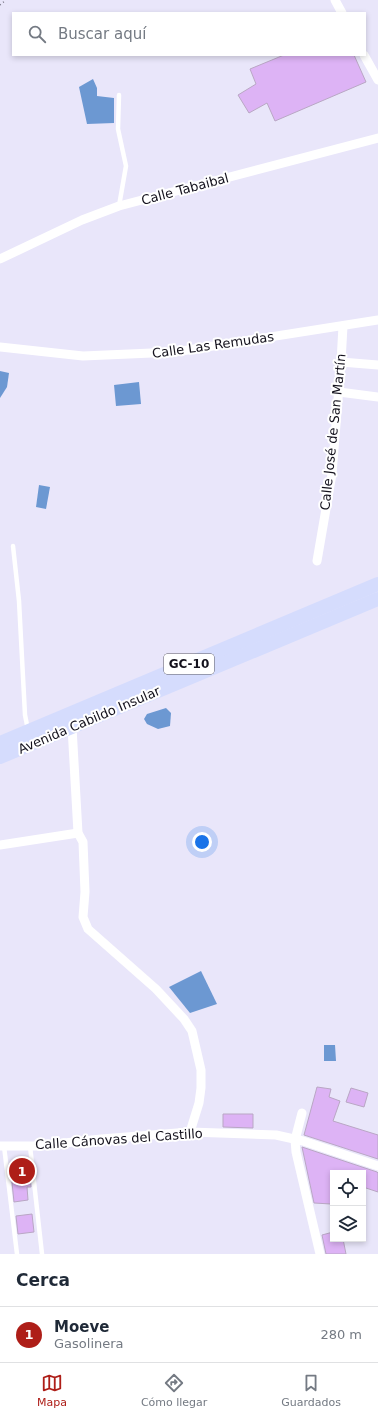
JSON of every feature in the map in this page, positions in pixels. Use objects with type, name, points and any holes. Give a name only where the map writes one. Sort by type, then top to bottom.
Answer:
[{"type":"main road","name":"Avenida Cabildo Insular","points":[[0,743],[378,584]]},
{"type":"main road","name":"Avenida Cabildo Insular","points":[[0,757],[378,599]]},
{"type":"street","points":[[335,0],[341,12]]},
{"type":"street","points":[[365,56],[378,80]]},
{"type":"street","name":"Calle Tabaibal","points":[[0,259],[82,220],[119,206],[378,138]]},
{"type":"street","name":"Calle Las Remudas","points":[[0,347],[83,356],[175,352],[378,320]]},
{"type":"street","name":"Calle José de San Martín","points":[[317,561],[332,474],[343,326]]},
{"type":"street","points":[[341,362],[378,365]]},
{"type":"street","points":[[338,392],[378,397]]},
{"type":"street","points":[[72,727],[78,833],[83,842],[85,892],[83,917],[88,929],[156,989],[184,1019],[192,1031],[201,1070],[201,1088],[199,1103],[190,1132]]},
{"type":"street","points":[[0,845],[78,833]]},
{"type":"street","points":[[302,1113],[295,1140],[296,1152],[320,1254]]},
{"type":"street","name":"Calle Cánovas del Castillo","points":[[2,1146],[30,1146],[190,1132],[276,1135],[378,1166]]},
{"type":"lane","points":[[119,95],[118,129],[126,166],[119,206]]},
{"type":"lane","points":[[13,546],[19,601],[28,732]]},
{"type":"lane","points":[[2,1146],[17,1254]]},
{"type":"lane","points":[[30,1146],[42,1254]]},
{"type":"path","points":[[0,5],[6,0]]},
{"type":"water","points":[[93,79],[97,88],[97,96],[114,98],[114,123],[87,124],[79,87]]},
{"type":"water","points":[[0,371],[9,373],[7,387],[0,398]]},
{"type":"water","points":[[139,382],[141,404],[116,406],[114,385]]},
{"type":"water","points":[[39,485],[50,487],[46,509],[36,507]]},
{"type":"water","points":[[166,708],[171,713],[170,726],[158,729],[147,724],[144,719],[147,714]]},
{"type":"water","points":[[201,971],[217,1004],[190,1013],[169,987]]},
{"type":"water","points":[[324,1045],[335,1045],[336,1061],[324,1061]]},
{"type":"building","points":[[282,56],[354,56],[366,82],[275,121],[267,103],[249,113],[238,95],[256,84],[250,69]]},
{"type":"building","points":[[317,1087],[331,1089],[329,1097],[340,1101],[333,1121],[378,1135],[378,1159],[304,1135]]},
{"type":"building","points":[[351,1088],[368,1093],[364,1107],[346,1102]]},
{"type":"building","points":[[223,1114],[253,1114],[253,1128],[223,1127]]},
{"type":"building","points":[[302,1147],[378,1173],[378,1192],[366,1188],[366,1170],[330,1170],[330,1204],[314,1203]]},
{"type":"building","points":[[28,1161],[31,1187],[27,1187],[28,1200],[14,1202],[10,1163]]},
{"type":"building","points":[[32,1214],[34,1232],[18,1234],[16,1216]]},
{"type":"building","points":[[330,1233],[330,1242],[344,1242],[346,1254],[326,1254],[322,1235]]},
{"type":"place","name":"Moeve","points":[[22,1171]]}]
